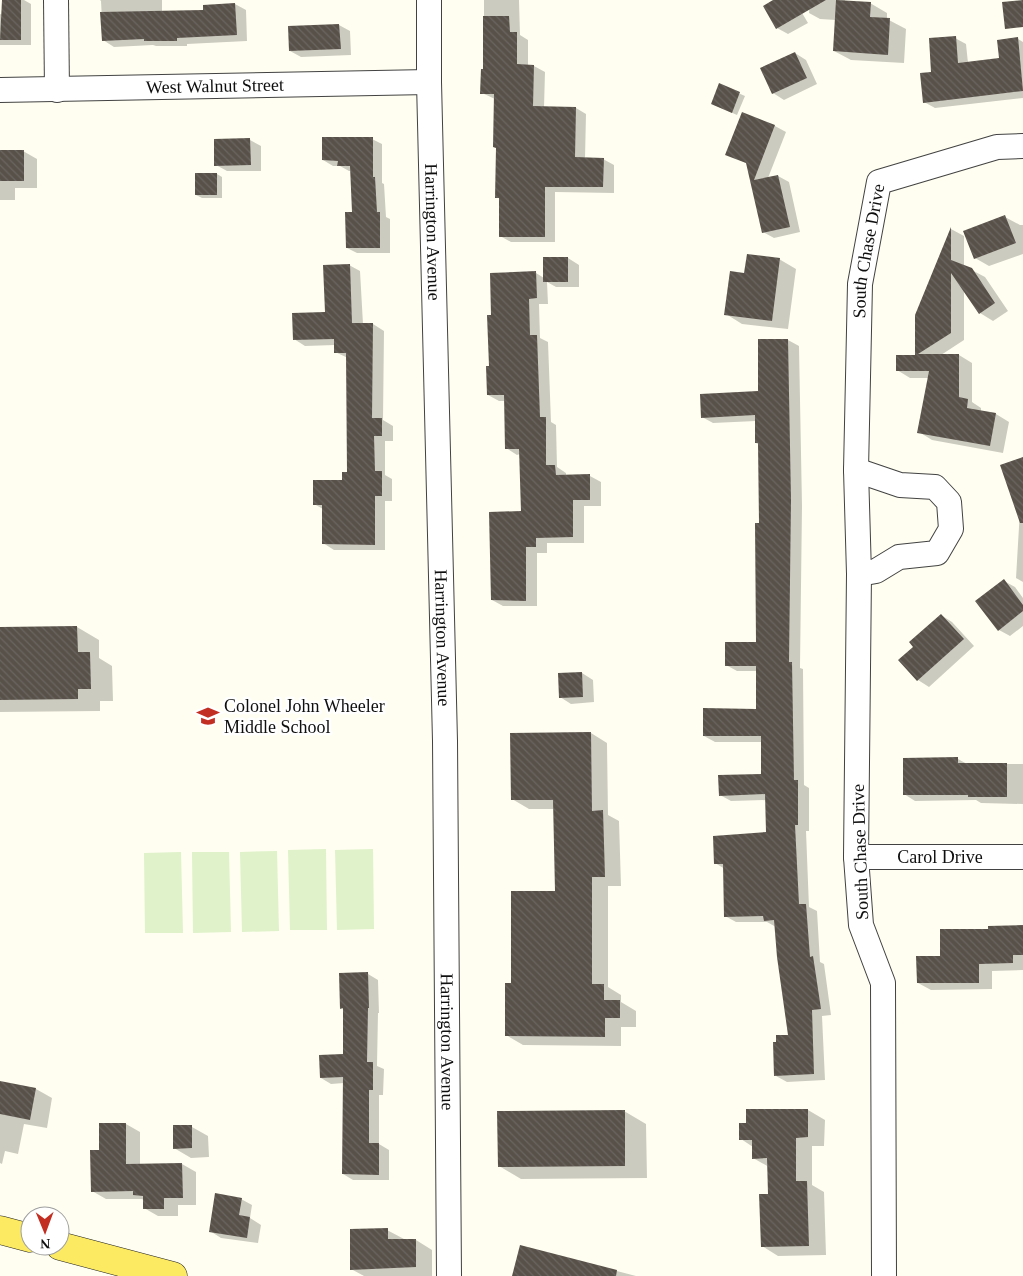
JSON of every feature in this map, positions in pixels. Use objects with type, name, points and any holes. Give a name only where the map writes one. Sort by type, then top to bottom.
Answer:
[{"type":"main road","points":[[0,1230],[20,1235]]},
{"type":"main road","points":[[70,1249],[173,1276]]},
{"type":"street","points":[[56,0],[57,90]]},
{"type":"street","name":"Harrington Avenue","points":[[429,0],[445,741],[448,1276]]},
{"type":"street","name":"West Walnut Street","points":[[0,90],[430,82]]},
{"type":"street","name":"South Chase Drive","points":[[884,1276],[883,983],[861,925],[856,857],[859,574],[856,470],[860,284],[878,182],[998,147],[1023,146]]},
{"type":"street","points":[[856,470],[900,485],[935,487],[950,502],[951,529],[937,553],[899,557],[876,571],[859,574]]},
{"type":"street","name":"Carol Drive","points":[[856,857],[1023,857]]},
{"type":"green space","points":[[326,849],[327,930],[290,930],[288,850]]},
{"type":"green space","points":[[373,849],[374,929],[337,930],[335,850]]},
{"type":"green space","points":[[277,851],[279,931],[242,932],[240,852]]},
{"type":"green space","points":[[181,852],[183,933],[145,933],[144,853]]},
{"type":"green space","points":[[192,852],[229,852],[231,932],[193,933]]},
{"type":"building","points":[[2,0],[21,0],[21,40],[0,40]]},
{"type":"building","points":[[773,0],[826,0],[776,29],[763,6]]},
{"type":"building","points":[[836,0],[871,2],[870,17],[890,18],[888,55],[833,51]]},
{"type":"building","points":[[1023,0],[1023,27],[1005,29],[1002,2]]},
{"type":"building","points":[[235,3],[237,35],[177,38],[177,41],[144,41],[144,39],[102,41],[100,12],[203,10],[203,5]]},
{"type":"building","points":[[483,16],[509,16],[510,32],[517,32],[517,64],[534,65],[533,106],[576,107],[575,157],[604,158],[603,187],[545,187],[545,237],[499,237],[499,198],[495,198],[496,148],[493,147],[494,94],[480,94],[481,69],[483,69]]},
{"type":"building","points":[[339,24],[341,49],[289,51],[288,26]]},
{"type":"building","points":[[956,36],[958,63],[999,58],[997,40],[1018,37],[1023,91],[923,103],[920,73],[931,72],[929,38]]},
{"type":"building","points":[[795,52],[807,78],[772,94],[760,68]]},
{"type":"building","points":[[719,83],[740,92],[732,113],[711,104]]},
{"type":"building","points":[[742,112],[775,125],[754,180],[778,175],[790,227],[762,233],[746,163],[725,155]]},
{"type":"building","points":[[322,137],[373,137],[373,177],[375,177],[377,212],[380,212],[380,248],[346,248],[345,212],[352,212],[350,166],[337,166],[338,161],[322,160]]},
{"type":"building","points":[[250,138],[251,165],[214,166],[214,139]]},
{"type":"building","points":[[0,150],[24,150],[24,181],[0,181]]},
{"type":"building","points":[[195,173],[217,173],[217,195],[195,195]]},
{"type":"building","points":[[1005,215],[1016,243],[974,259],[963,231]]},
{"type":"building","points":[[951,227],[951,260],[972,268],[995,303],[979,314],[951,273],[951,333],[918,354],[959,354],[959,397],[968,399],[967,408],[996,413],[990,446],[917,433],[929,371],[896,371],[896,355],[915,355],[915,315]]},
{"type":"building","points":[[747,254],[780,258],[772,321],[724,315],[730,271],[744,273]]},
{"type":"building","points":[[543,257],[568,257],[568,282],[543,282]]},
{"type":"building","points":[[350,264],[352,323],[373,323],[372,418],[382,418],[382,436],[374,436],[375,471],[382,471],[382,496],[375,496],[375,545],[322,544],[322,505],[313,505],[313,480],[342,480],[342,472],[347,472],[346,353],[334,353],[334,339],[293,340],[292,313],[325,312],[323,265]]},
{"type":"building","points":[[536,271],[537,298],[529,299],[530,335],[537,335],[540,417],[546,417],[546,465],[555,465],[556,475],[590,474],[590,500],[573,500],[573,537],[536,538],[536,547],[526,547],[526,601],[491,600],[489,512],[521,511],[519,449],[505,449],[504,395],[487,395],[486,366],[489,366],[487,315],[491,315],[490,273]]},
{"type":"building","points":[[758,339],[788,339],[791,500],[789,662],[792,662],[794,780],[798,780],[798,825],[795,825],[799,904],[806,904],[810,957],[813,956],[821,1009],[812,1010],[814,1074],[774,1076],[773,1042],[776,1042],[776,1035],[788,1035],[774,920],[764,921],[763,916],[724,917],[723,864],[714,864],[713,836],[766,832],[765,794],[719,796],[718,775],[761,774],[761,736],[703,736],[703,708],[756,709],[756,666],[725,666],[725,642],[756,642],[755,523],[759,523],[758,443],[755,443],[755,415],[701,418],[700,394],[758,391]]},
{"type":"building","points":[[1023,457],[1023,523],[1020,523],[1000,465]]},
{"type":"building","points":[[1004,579],[1023,605],[1023,611],[998,631],[975,601]]},
{"type":"building","points":[[941,614],[964,639],[917,681],[898,660],[913,647],[909,642]]},
{"type":"building","points":[[77,626],[78,652],[90,652],[91,689],[78,689],[78,699],[0,700],[0,627]]},
{"type":"building","points":[[582,672],[583,697],[559,698],[558,673]]},
{"type":"building","points":[[591,732],[592,811],[603,810],[605,877],[592,877],[592,984],[604,984],[604,1000],[620,1000],[620,1018],[605,1018],[605,1037],[505,1036],[505,983],[511,983],[511,891],[555,891],[553,800],[511,800],[510,733]]},
{"type":"building","points":[[958,757],[958,763],[1007,763],[1007,797],[903,795],[903,758]]},
{"type":"building","points":[[1023,925],[1023,955],[1013,955],[1013,963],[979,964],[979,983],[917,983],[916,956],[940,956],[940,929],[988,929],[988,926]]},
{"type":"building","points":[[368,972],[367,1062],[373,1062],[373,1090],[369,1090],[369,1143],[379,1143],[379,1175],[342,1174],[343,1077],[320,1078],[319,1055],[343,1054],[343,1008],[340,1009],[339,973]]},
{"type":"building","points":[[0,1081],[36,1088],[30,1120],[0,1114]]},
{"type":"building","points":[[746,1109],[808,1109],[808,1137],[796,1138],[796,1181],[807,1181],[809,1246],[761,1247],[759,1194],[768,1194],[767,1158],[752,1159],[752,1140],[739,1140],[739,1123],[746,1123]]},
{"type":"building","points":[[625,1110],[625,1166],[498,1167],[497,1111]]},
{"type":"building","points":[[99,1123],[126,1123],[126,1164],[182,1163],[183,1198],[164,1198],[164,1209],[143,1209],[143,1196],[133,1195],[133,1191],[91,1192],[90,1150],[99,1150]]},
{"type":"building","points":[[173,1125],[192,1125],[192,1148],[173,1149]]},
{"type":"building","points":[[215,1193],[242,1198],[239,1215],[250,1217],[247,1238],[209,1232]]},
{"type":"building","points":[[388,1228],[388,1239],[416,1239],[416,1267],[350,1270],[350,1229]]},
{"type":"building","points":[[520,1245],[617,1270],[616,1276],[512,1276]]},
{"type":"place","name":"Colonel John Wheeler Middle School","points":[[208,716]]}]
